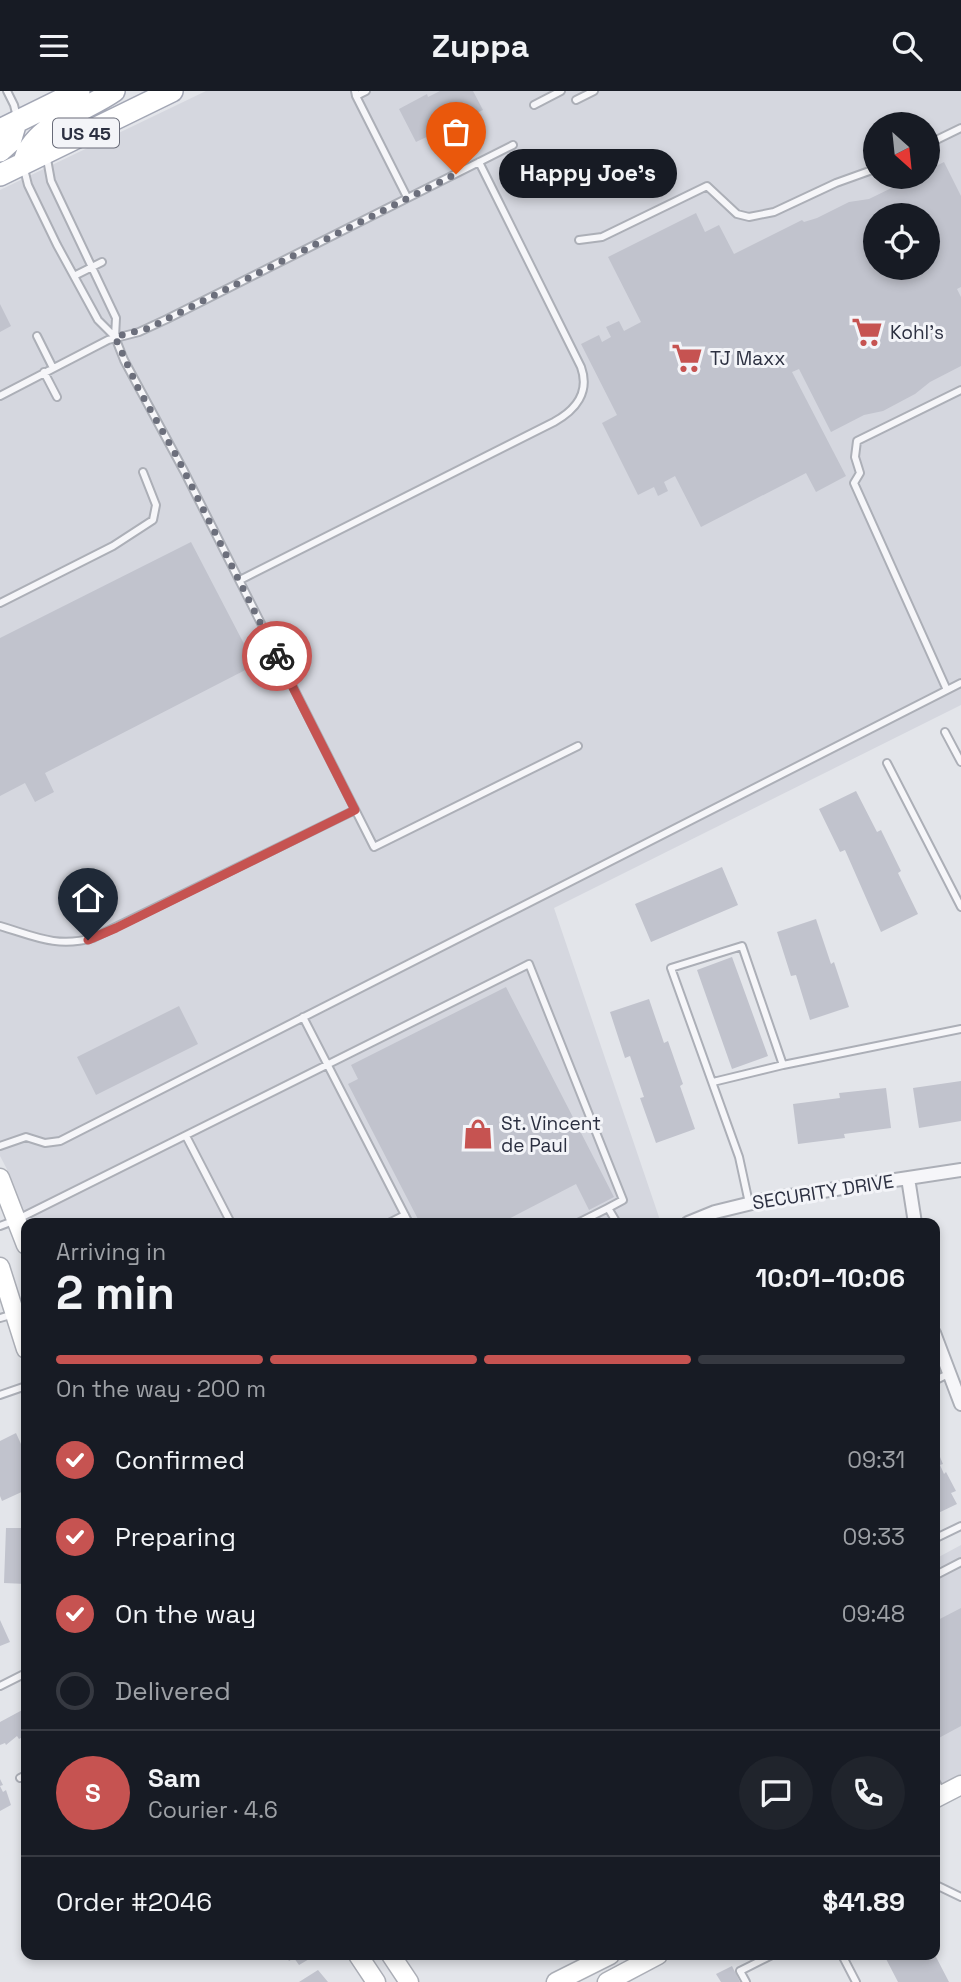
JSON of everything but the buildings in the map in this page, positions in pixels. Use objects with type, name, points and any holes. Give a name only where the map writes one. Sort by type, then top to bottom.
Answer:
[{"type":"main road","name":"US 45","points":[[8,126],[79,91]]},
{"type":"main road","points":[[24,163],[29,149],[38,137],[114,91]]},
{"type":"main road","name":"US 45","points":[[0,175],[163,94]]},
{"type":"main road","points":[[0,151],[10,142],[8,126]]},
{"type":"main road","points":[[0,1178],[8,1223],[21,1239]]},
{"type":"main road","points":[[0,1266],[8,1316],[21,1340]]},
{"type":"main road","points":[[940,1790],[961,1785]]},
{"type":"main road","points":[[361,1960],[376,1982]]},
{"type":"main road","points":[[394,1960],[409,1982]]},
{"type":"main road","points":[[556,1982],[597,1960]]},
{"type":"main road","points":[[607,1982],[649,1960]]},
{"type":"street","name":"SECURITY DRIVE","points":[[700,1218],[749,1203],[961,1170]]},
{"type":"street","points":[[908,1178],[914,1218]]},
{"type":"street","points":[[940,1351],[961,1404]]},
{"type":"lane","points":[[7,91],[16,111],[8,126]]},
{"type":"lane","points":[[349,91],[355,94],[407,197]]},
{"type":"lane","points":[[355,94],[366,91]]},
{"type":"lane","points":[[534,106],[561,91]]},
{"type":"lane","points":[[576,100],[594,91]]},
{"type":"lane","points":[[940,138],[961,128]]},
{"type":"lane","points":[[0,396],[115,337],[149,328],[513,145]]},
{"type":"lane","points":[[48,152],[46,161],[49,175],[116,318],[115,337]]},
{"type":"lane","points":[[240,580],[554,422],[578,404],[584,384],[581,367],[480,162]]},
{"type":"lane","points":[[24,163],[28,185],[74,276],[100,323],[115,337],[138,388],[180,463],[374,848],[578,746]]},
{"type":"lane","points":[[579,240],[602,237],[707,186],[737,214],[749,217],[774,212],[863,173]]},
{"type":"lane","points":[[74,276],[102,262]]},
{"type":"lane","points":[[37,336],[53,368]]},
{"type":"lane","points":[[44,372],[57,397]]},
{"type":"lane","points":[[947,690],[854,483],[860,473],[855,457],[857,442],[961,390]]},
{"type":"lane","points":[[0,603],[113,546],[153,520],[156,505],[143,473]]},
{"type":"lane","points":[[0,1146],[26,1137],[45,1143],[60,1141],[961,683]]},
{"type":"lane","points":[[945,732],[961,762]]},
{"type":"lane","points":[[887,763],[961,907]]},
{"type":"lane","points":[[0,926],[42,940],[73,941],[93,938],[355,810]]},
{"type":"lane","points":[[749,1203],[739,1157],[671,968],[742,946],[783,1065]]},
{"type":"lane","points":[[8,1223],[529,964],[623,1200],[588,1218]]},
{"type":"lane","points":[[303,1017],[406,1218]]},
{"type":"lane","points":[[713,1082],[961,1029]]},
{"type":"lane","points":[[186,1136],[228,1218]]},
{"type":"lane","points":[[608,1208],[614,1218]]},
{"type":"lane","points":[[399,1218],[405,1215]]},
{"type":"lane","points":[[940,1378],[948,1374]]},
{"type":"lane","points":[[0,1395],[21,1388]]},
{"type":"lane","points":[[940,1536],[961,1526]]},
{"type":"lane","points":[[940,1573],[961,1562]]},
{"type":"lane","points":[[0,1686],[21,1676]]},
{"type":"lane","points":[[940,1887],[961,1897]]},
{"type":"lane","points":[[746,1982],[740,1971],[762,1960]]},
{"type":"lane","points":[[845,1960],[856,1982]]},
{"type":"shaded area","points":[[206,91],[961,91],[961,705],[554,908],[659,1218],[23,1218],[2,1182],[11,1177],[0,1156],[0,190]]},
{"type":"shaded area","points":[[961,1545],[961,1785],[940,1794],[940,1556]]},
{"type":"way so far","points":[[277,656],[176,455],[138,388],[115,337],[149,328],[456,174]]},
{"type":"place","name":"Happy Joe's","points":[[456,174]]},
{"type":"place","name":"Kohl's","points":[[867,332]]},
{"type":"place","name":"TJ Maxx","points":[[687,358]]},
{"type":"place","name":"St. Vincent de Paul","points":[[478,1134]]},
{"type":"route","points":[[88,940],[355,810],[277,656]]}]
